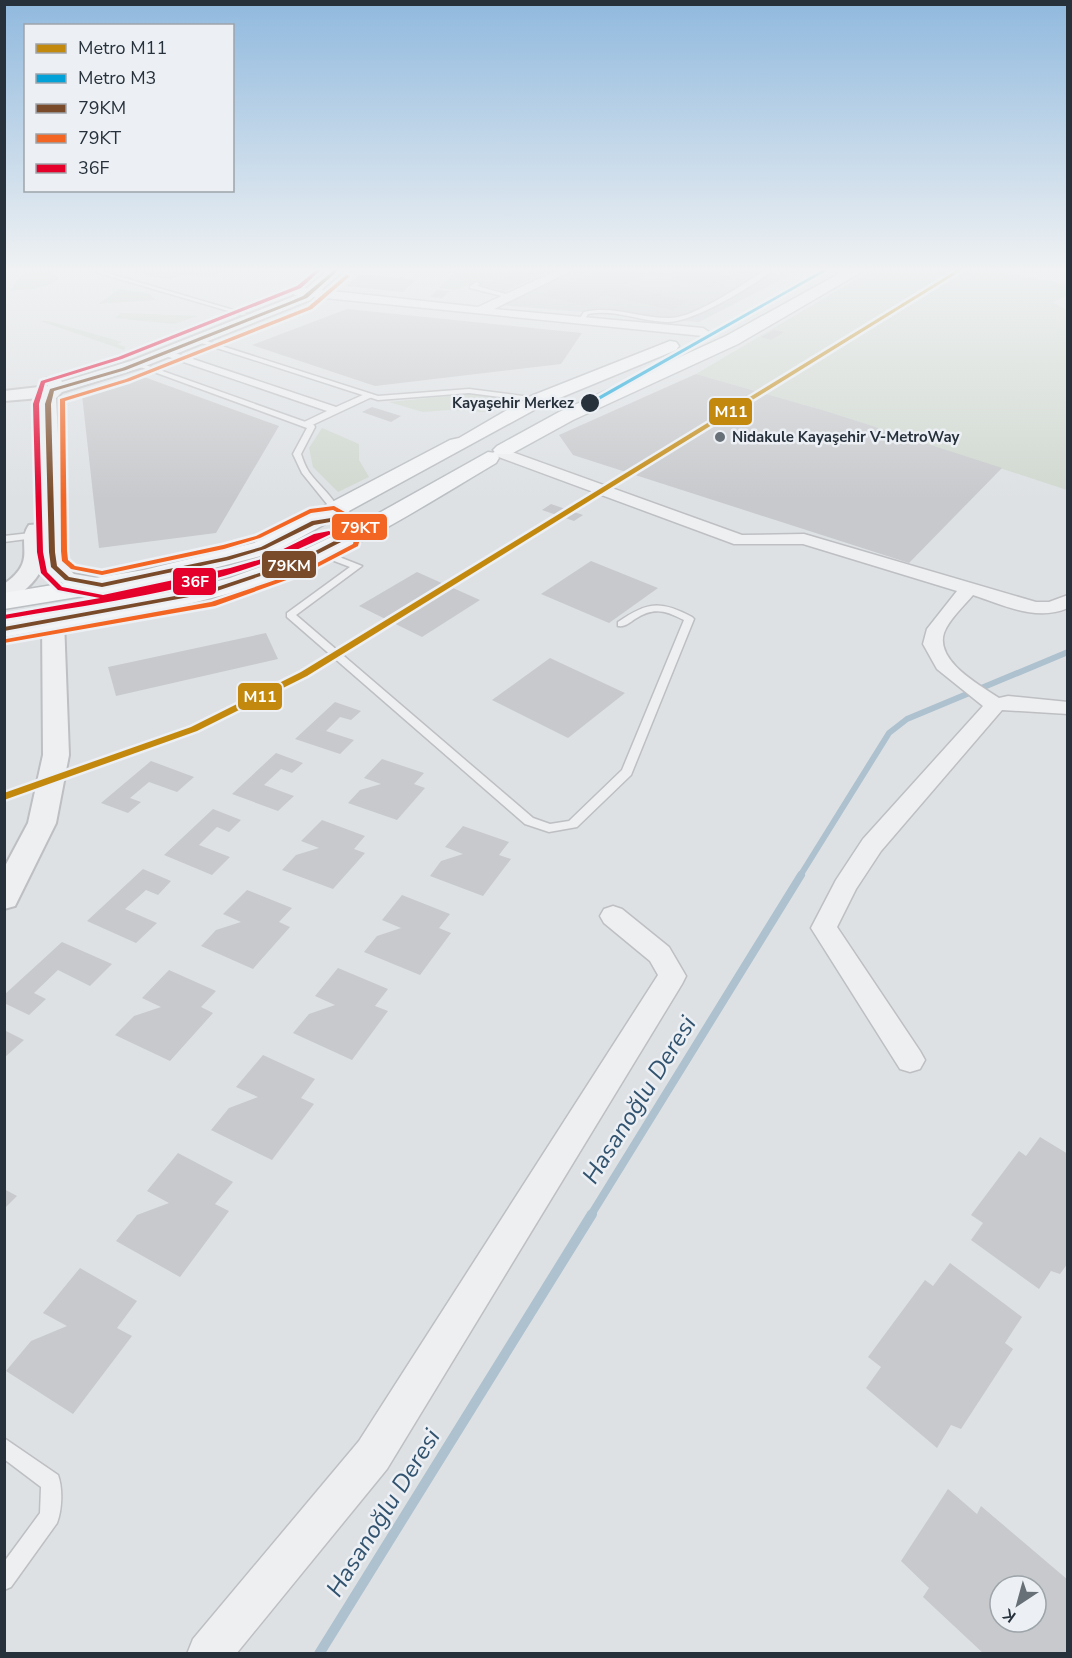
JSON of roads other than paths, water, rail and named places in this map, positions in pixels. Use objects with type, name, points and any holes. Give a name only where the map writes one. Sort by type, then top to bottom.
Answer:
[{"type":"main road","points":[[334,532],[463,442],[538,400],[674,344]]},
{"type":"main road","points":[[4,629],[209,592],[240,583],[334,532],[432,492],[566,416],[721,344]]},
{"type":"main road","points":[[463,442],[456,450],[464,456],[498,453]]},
{"type":"main road","points":[[4,600],[102,585],[227,559],[263,548],[312,523],[334,532]]},
{"type":"street","points":[[131,362],[172,344]]},
{"type":"street","points":[[4,396],[166,353],[187,344]]},
{"type":"street","points":[[166,353],[338,411]]},
{"type":"street","points":[[4,594],[21,583],[34,566],[44,534],[48,404],[52,385]]},
{"type":"street","points":[[4,388],[25,390]]},
{"type":"street","points":[[25,390],[33,403],[44,534],[54,567],[57,573],[67,579],[102,585]]},
{"type":"street","points":[[308,424],[369,396]]},
{"type":"street","points":[[498,453],[740,540],[804,539],[968,590],[1035,608],[1052,608],[1068,601]]},
{"type":"street","points":[[968,590],[934,634],[934,648],[942,662],[980,694],[1008,702],[1068,708]]},
{"type":"street","points":[[4,898],[42,823],[56,755],[53,620]]},
{"type":"street","points":[[910,1060],[824,928],[845,886],[872,845],[980,694]]},
{"type":"street","points":[[208,1653],[373,1455],[672,976],[660,954],[613,916]]},
{"type":"lane","points":[[210,344],[378,398],[470,391],[538,400]]},
{"type":"lane","points":[[131,362],[308,424],[311,429],[297,454],[300,466],[334,532],[357,566],[290,615],[529,821],[549,828],[573,824],[627,772],[689,619],[667,606],[646,607],[621,624]]},
{"type":"lane","points":[[4,539],[44,534]]},
{"type":"lane","points":[[4,1448],[51,1482],[50,1516],[4,1580]]},
{"type":"waterway","name":"Hasanoğlu Deresi","points":[[800,876],[889,733],[907,719],[1068,652]]},
{"type":"waterway","name":"Hasanoğlu Deresi","points":[[591,1215],[801,875]]},
{"type":"waterway","name":"Hasanoğlu Deresi","points":[[319,1654],[592,1214]]},
{"type":"metro line","name":"M3","points":[[590,403],[694,344]]},
{"type":"metro line","name":"M11","points":[[4,797],[194,729],[304,674],[839,344]]},
{"type":"place","name":"Kayaşehir Merkez","points":[[590,403]]},
{"type":"place","name":"Nidakule Kayaşehir V-MetroWay","points":[[720,437]]}]
